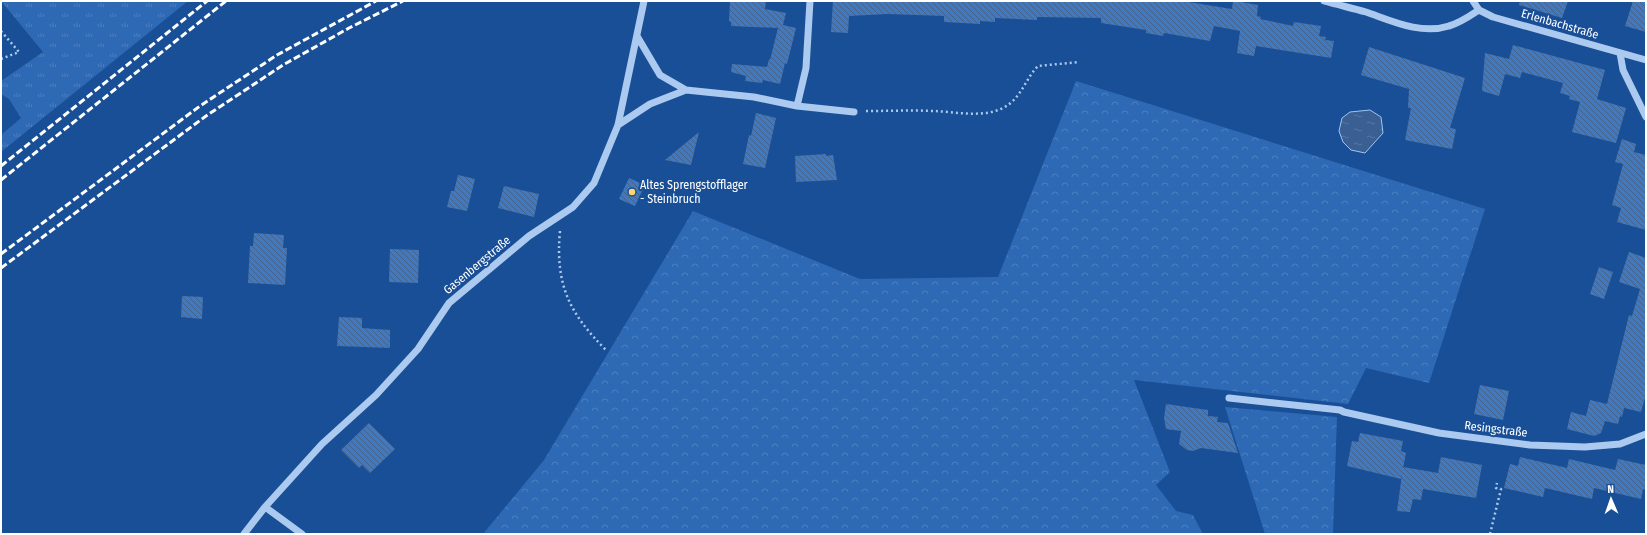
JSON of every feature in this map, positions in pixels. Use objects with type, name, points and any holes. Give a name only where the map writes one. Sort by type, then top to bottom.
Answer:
[{"type":"street","name":"Gasenbergstraße","points":[[244,534],[322,444],[376,395],[418,349],[449,302],[529,236],[573,207],[594,183],[618,125],[644,1]]},
{"type":"street","points":[[797,106],[806,68],[810,1]]},
{"type":"street","points":[[1324,1],[1354,9],[1404,26],[1418,28],[1449,26],[1468,17],[1479,10],[1473,1]]},
{"type":"street","name":"Erlenbachstraße","points":[[1479,10],[1492,17],[1646,60]]},
{"type":"street","points":[[637,36],[660,75],[686,90],[754,97],[797,106],[854,112]]},
{"type":"street","points":[[1620,53],[1623,70],[1646,117]]},
{"type":"street","points":[[618,125],[650,104],[686,90]]},
{"type":"street","name":"Resingstraße","points":[[1229,398],[1340,410],[1439,433],[1530,444],[1586,448],[1620,444],[1646,434]]},
{"type":"street","points":[[266,507],[302,534]]},
{"type":"path","points":[[1,31],[19,52],[1,59]]},
{"type":"path","points":[[854,112],[906,110],[970,114],[989,112],[1003,108],[1015,99],[1024,89],[1038,66],[1079,62]]},
{"type":"path","points":[[562,215],[559,246],[561,279],[571,307],[589,333],[606,350]]},
{"type":"path","points":[[1490,534],[1501,489],[1496,488],[1497,483]]},
{"type":"green space","points":[[1,1],[188,1],[1,152],[1,135],[21,118],[9,99],[1,94],[1,81],[43,52]]},
{"type":"green space","points":[[1076,81],[1485,209],[1429,383],[1366,368],[1348,404],[1134,380],[1170,472],[1156,485],[1176,511],[1193,515],[1203,534],[483,534],[544,460],[693,211],[860,279],[998,277]]},
{"type":"green space","points":[[1225,407],[1337,417],[1333,534],[1265,534]]},
{"type":"water","points":[[1370,110],[1381,117],[1383,133],[1365,153],[1351,150],[1343,142],[1339,131],[1342,118],[1350,112]]},
{"type":"building","points":[[730,1],[766,1],[765,9],[786,13],[783,25],[796,28],[787,64],[785,63],[780,84],[763,80],[762,83],[745,81],[746,76],[731,72],[732,64],[767,67],[778,28],[731,26],[731,22],[729,21]]},
{"type":"building","points":[[833,1],[1182,1],[1232,9],[1233,1],[1235,1],[1258,5],[1257,16],[1261,17],[1260,19],[1293,26],[1294,22],[1321,26],[1319,36],[1326,37],[1325,40],[1334,41],[1331,58],[1256,46],[1254,56],[1237,53],[1240,31],[1214,26],[1210,41],[1164,33],[1163,36],[1146,33],[1146,30],[1101,23],[1101,18],[1037,17],[1037,20],[995,18],[995,22],[980,21],[980,24],[944,22],[944,16],[888,14],[849,16],[848,33],[831,32]]},
{"type":"building","points":[[1520,1],[1568,1],[1562,18],[1519,5]]},
{"type":"building","points":[[1633,1],[1646,1],[1646,32],[1625,26]]},
{"type":"building","points":[[1513,45],[1605,70],[1597,99],[1626,108],[1616,143],[1572,132],[1580,102],[1569,99],[1570,96],[1560,93],[1563,83],[1522,72],[1520,78],[1505,74],[1499,96],[1482,91],[1485,53],[1509,59]]},
{"type":"building","points":[[1369,47],[1465,78],[1450,128],[1456,129],[1452,149],[1405,140],[1411,108],[1408,108],[1409,89],[1361,75]]},
{"type":"building","points":[[756,113],[776,118],[765,168],[743,164],[749,135],[751,136]]},
{"type":"building","points":[[699,132],[691,165],[665,160]]},
{"type":"building","points":[[1622,139],[1636,144],[1634,152],[1646,155],[1646,230],[1617,222],[1621,208],[1612,205],[1623,164],[1615,162]]},
{"type":"building","points":[[826,154],[826,156],[833,155],[837,180],[796,182],[795,156]]},
{"type":"building","points":[[458,175],[475,179],[467,211],[447,207],[451,191],[454,191]]},
{"type":"building","name":"Altes Sprengstofflager - Steinbruch","points":[[629,178],[645,185],[635,206],[619,199]]},
{"type":"building","points":[[504,186],[539,194],[534,217],[498,208]]},
{"type":"building","points":[[254,233],[284,235],[283,248],[287,248],[285,285],[248,283],[250,246],[253,246]]},
{"type":"building","points":[[390,249],[419,250],[418,283],[389,282]]},
{"type":"building","points":[[1629,252],[1646,258],[1646,394],[1641,412],[1624,408],[1622,417],[1620,416],[1618,424],[1605,421],[1601,433],[1594,436],[1567,429],[1571,412],[1586,416],[1590,400],[1607,404],[1629,315],[1632,316],[1640,289],[1619,282]]},
{"type":"building","points":[[1599,267],[1613,272],[1604,299],[1590,294]]},
{"type":"building","points":[[182,296],[203,297],[202,319],[181,317]]},
{"type":"building","points":[[339,317],[362,318],[362,328],[390,330],[390,348],[337,346]]},
{"type":"building","points":[[1480,385],[1509,391],[1503,420],[1474,414]]},
{"type":"building","points":[[1166,404],[1208,410],[1208,416],[1218,417],[1217,422],[1228,423],[1238,453],[1201,448],[1193,451],[1187,450],[1179,444],[1181,431],[1166,429],[1164,418]]},
{"type":"building","points":[[369,423],[395,449],[370,473],[362,465],[359,468],[341,450]]},
{"type":"building","points":[[1360,433],[1403,441],[1401,451],[1406,453],[1401,479],[1347,466],[1352,441],[1358,442]]},
{"type":"building","points":[[1441,457],[1482,465],[1476,498],[1423,489],[1421,500],[1413,499],[1410,512],[1397,511],[1403,467],[1438,473]]},
{"type":"building","points":[[1520,457],[1567,468],[1569,459],[1615,470],[1618,459],[1646,465],[1646,490],[1643,489],[1641,499],[1594,488],[1592,499],[1545,488],[1543,497],[1504,488],[1510,464],[1518,466]]},
{"type":"railway","points":[[1,166],[207,1]]},
{"type":"railway","points":[[1,180],[226,1]]},
{"type":"railway","points":[[1,254],[200,106],[277,55],[376,1]]},
{"type":"railway","points":[[1,268],[206,116],[283,65],[349,28],[403,1]]},
{"type":"place","name":"Altes Sprengstofflager - Steinbruch","points":[[632,192]]}]
